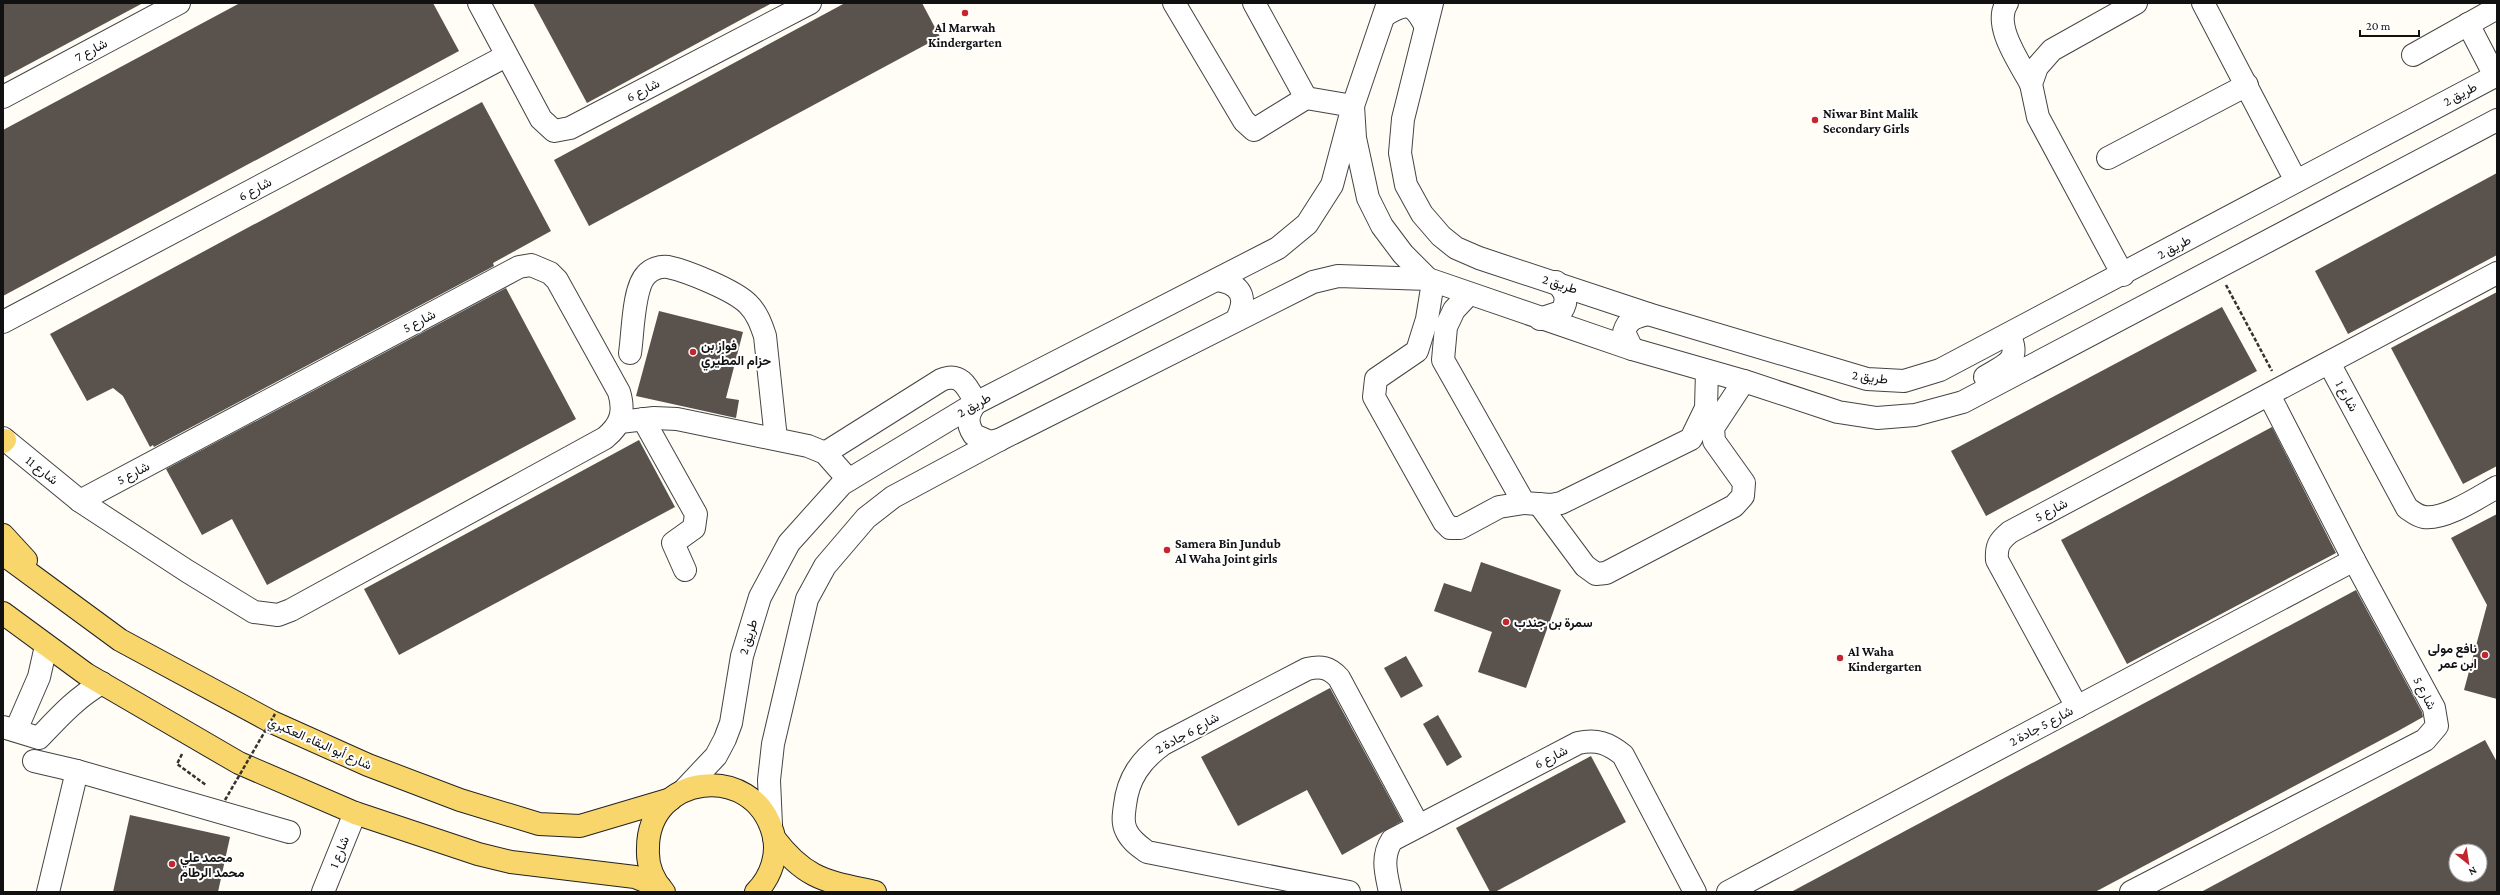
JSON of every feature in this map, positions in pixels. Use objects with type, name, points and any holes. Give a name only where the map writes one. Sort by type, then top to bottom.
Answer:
[{"type":"main road","points":[[3,535],[61,597]]},
{"type":"main road","name":"شارع أبو البقاء العكبري","points":[[3,554],[120,640],[272,722],[368,764],[460,800],[539,824],[580,826],[677,795],[700,785],[719,785],[737,789],[752,799],[764,813],[772,831]]},
{"type":"main road","points":[[3,613],[46,646],[102,684],[239,763],[355,813],[478,854],[511,862],[635,877],[662,890]]},
{"type":"main road","points":[[662,890],[654,877],[648,858],[648,838],[654,819],[677,795]]},
{"type":"main road","points":[[756,892],[771,871],[775,855],[772,831]]},
{"type":"main road","points":[[772,831],[800,868],[831,882],[875,892]]},
{"type":"street","name":"شارع 7","points":[[3,97],[178,3]]},
{"type":"street","name":"شارع 6","points":[[479,3],[541,119],[554,131],[563,130],[810,3]]},
{"type":"street","points":[[1174,3],[1244,121],[1254,130],[1306,98],[1353,106]]},
{"type":"street","points":[[1254,3],[1306,98]]},
{"type":"street","name":"طريق 2","points":[[1432,3],[1425,25],[1403,119],[1400,153],[1406,184],[1413,201],[1441,236],[1456,248],[1648,314],[1867,379],[1904,381],[1940,370],[2123,275],[2496,75]]},
{"type":"street","points":[[2007,3],[2002,17],[2004,31],[2031,84],[2033,100],[2038,117],[2123,275]]},
{"type":"street","points":[[2031,84],[2037,67],[2052,50],[2136,3]]},
{"type":"street","points":[[2206,5],[2296,181]]},
{"type":"street","points":[[1387,9],[1407,6],[1417,10],[1425,25]]},
{"type":"street","points":[[2413,55],[2497,8]]},
{"type":"street","name":"طريق 2","points":[[677,795],[716,756],[725,740],[731,723],[742,656],[760,597],[785,550],[815,511],[848,479],[976,403],[1278,248],[1307,224],[1332,185],[1353,106],[1387,9]]},
{"type":"street","points":[[2468,24],[2496,75]]},
{"type":"street","name":"شارع 6","points":[[3,322],[506,56]]},
{"type":"street","points":[[2108,158],[2247,85]]},
{"type":"street","name":"طريق 2","points":[[1353,106],[1357,150],[1368,198],[1386,231],[1403,254],[1430,280]]},
{"type":"street","name":"طريق 2","points":[[772,831],[769,780],[773,744],[807,599],[825,566],[866,518],[893,497],[999,440],[1313,282],[1338,276],[1430,280],[1540,319],[1632,349],[1744,381],[1838,412],[1877,418],[1915,415],[1963,402],[2497,120]]},
{"type":"street","name":"شارع 5","points":[[80,501],[519,267],[531,265],[543,269],[557,280],[619,392],[622,402],[620,422]]},
{"type":"street","points":[[630,353],[638,290],[645,275],[652,270],[667,267],[729,290],[748,304],[761,325],[765,336],[776,439]]},
{"type":"street","points":[[2329,363],[2497,273]]},
{"type":"street","points":[[1217,280],[1237,287],[1242,299],[1242,308],[1237,319]]},
{"type":"street","points":[[1417,351],[1427,319],[1430,280]]},
{"type":"street","points":[[1540,319],[1561,312],[1564,307],[1567,299],[1563,289],[1556,282]]},
{"type":"street","points":[[1443,360],[1446,327],[1454,310],[1468,294]]},
{"type":"street","points":[[1632,349],[1624,332],[1627,324],[1633,318],[1648,314]]},
{"type":"street","points":[[1963,402],[1966,391],[2013,357],[2016,348],[2009,334]]},
{"type":"street","points":[[1443,360],[1434,353],[1424,350],[1417,351],[1392,366],[1376,379],[1374,397],[1444,522],[1450,528],[1460,528],[1499,507],[1531,504],[1551,505],[1561,503],[1691,438],[1703,436],[1714,441],[1744,483],[1743,496],[1734,506],[1606,573],[1596,574],[1585,566],[1531,504],[1443,360]]},
{"type":"street","name":"شارع 5","points":[[2077,707],[1997,560],[1997,551],[2000,540],[2010,532],[2329,363]]},
{"type":"street","name":"شارع 1","points":[[2329,363],[2407,508],[2421,516],[2438,516],[2497,487]]},
{"type":"street","points":[[1691,438],[1706,408],[1706,371]]},
{"type":"street","points":[[825,453],[946,378],[952,377],[963,381],[976,403],[970,410],[968,419],[969,428],[981,440],[990,442],[999,440]]},
{"type":"street","points":[[1714,441],[1713,428],[1744,381]]},
{"type":"street","name":"شارع 5","points":[[2131,892],[2425,740],[2433,732],[2437,720],[2434,708],[2354,560],[2275,392]]},
{"type":"street","points":[[80,501],[187,571],[254,612],[278,615],[291,610],[605,438],[620,422],[642,419],[677,418],[815,448],[825,453],[848,479]]},
{"type":"street","points":[[642,419],[696,514],[694,528],[673,543],[685,570]]},
{"type":"street","name":"شارع 11","points":[[4,440],[80,501]]},
{"type":"street","name":"شارع 5 جادة 2","points":[[1728,892],[2354,560]]},
{"type":"street","points":[[46,646],[38,677],[9,729],[39,738],[86,693],[102,684]]},
{"type":"street","name":"شارع 6 جادة 2","points":[[1349,892],[1147,852],[1131,839],[1125,829],[1123,818],[1126,794],[1132,777],[1149,754],[1163,744],[1307,669],[1319,666],[1327,668],[1339,678],[1418,825]]},
{"type":"street","name":"شارع 6","points":[[1390,892],[1384,861],[1386,849],[1392,840],[1418,825],[1578,743],[1598,741],[1611,745],[1623,755],[1695,892]]},
{"type":"street","points":[[34,761],[77,771],[289,832]]},
{"type":"street","points":[[48,892],[77,771]]},
{"type":"street","name":"شارع 1","points":[[323,892],[355,813]]},
{"type":"path","points":[[2217,268],[2275,392]]},
{"type":"path","points":[[219,796],[225,800],[275,714]]},
{"type":"path","points":[[177,764],[207,787]]},
{"type":"building","points":[[3,3],[143,3],[3,78]]},
{"type":"building","points":[[240,3],[433,3],[459,51],[3,296],[3,130]]},
{"type":"building","points":[[533,3],[772,3],[587,103]]},
{"type":"building","points":[[845,3],[922,3],[940,37],[589,226],[554,160]]},
{"type":"building","points":[[482,102],[551,231],[493,263],[494,266],[154,447],[153,445],[150,447],[123,396],[113,388],[87,401],[50,334]]},
{"type":"building","points":[[2497,173],[2497,255],[2348,334],[2315,271]]},
{"type":"building","points":[[506,288],[576,419],[267,585],[232,519],[202,535],[166,469]]},
{"type":"building","points":[[2497,292],[2497,466],[2463,484],[2391,348]]},
{"type":"building","points":[[2222,307],[2257,371],[1986,516],[1951,451]]},
{"type":"building","name":"فواز بن حزام المطيري","points":[[659,311],[743,332],[726,398],[739,400],[736,418],[636,396]]},
{"type":"building","points":[[2272,427],[2336,553],[2127,664],[2061,540]]},
{"type":"building","points":[[639,440],[675,507],[399,655],[364,589]]},
{"type":"building","points":[[2497,514],[2497,699],[2464,690],[2487,605],[2451,538]]},
{"type":"building","name":"سمرة بن جندب","points":[[1481,562],[1561,590],[1526,688],[1478,672],[1492,632],[1434,611],[1444,583],[1471,592]]},
{"type":"building","points":[[2356,590],[2422,712],[2423,717],[2398,731],[2095,892],[1791,892]]},
{"type":"building","points":[[1406,656],[1423,686],[1401,698],[1384,668]]},
{"type":"building","points":[[1330,688],[1402,821],[1342,855],[1307,790],[1238,826],[1201,757]]},
{"type":"building","points":[[1438,715],[1462,757],[1447,766],[1423,724]]},
{"type":"building","points":[[2485,740],[2497,762],[2497,892],[2201,892]]},
{"type":"building","points":[[1591,756],[1626,822],[1495,892],[1490,892],[1456,828]]},
{"type":"building","name":"محمد علي محمد الرطام","points":[[130,815],[230,837],[218,892],[113,892]]},
{"type":"place","name":"Al Marwah Kindergarten","points":[[965,13]]},
{"type":"place","name":"Niwar Bint Malik Secondary Girls","points":[[1815,120]]},
{"type":"place","name":"فواز بن حزام المطيري","points":[[693,352]]},
{"type":"place","name":"Samera Bin Jundub Al Waha Joint girls","points":[[1167,550]]},
{"type":"place","name":"سمرة بن جندب","points":[[1506,622]]},
{"type":"place","name":"نافع مولى ابن عمر","points":[[2485,655]]},
{"type":"place","name":"Al Waha Kindergarten","points":[[1840,658]]},
{"type":"place","name":"محمد علي محمد الرطام","points":[[172,864]]}]
